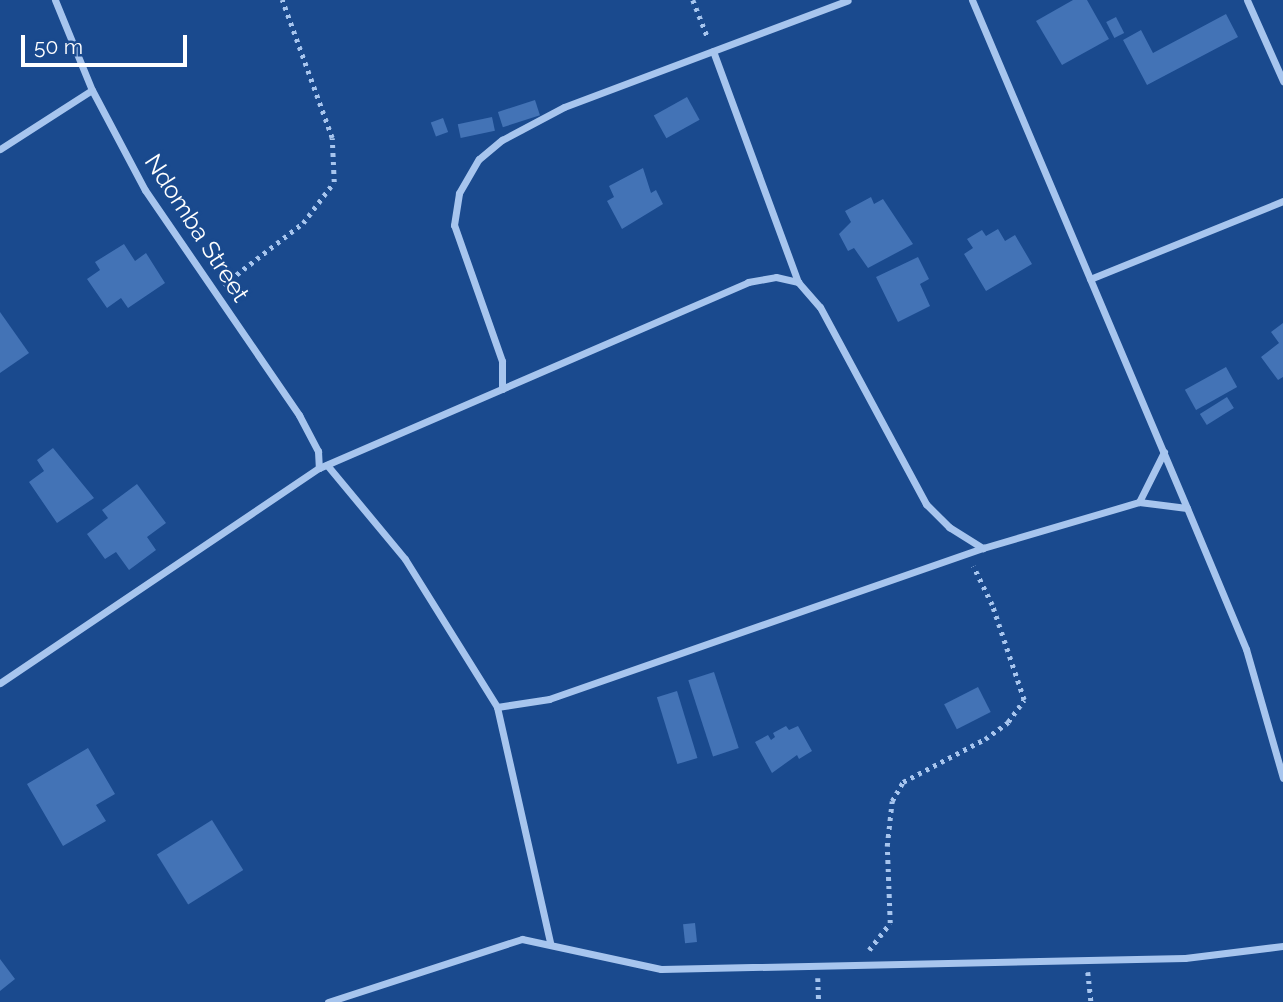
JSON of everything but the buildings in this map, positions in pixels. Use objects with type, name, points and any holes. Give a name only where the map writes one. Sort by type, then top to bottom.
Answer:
[{"type":"street","name":"Ndomba Street","points":[[55,0],[92,90],[145,190],[299,415],[318,451],[323,467]]},
{"type":"street","points":[[502,390],[502,361],[454,225],[459,193],[478,159],[502,140],[564,107],[848,0]]},
{"type":"street","points":[[972,0],[1245,649],[1283,778]]},
{"type":"street","points":[[1247,0],[1283,81]]},
{"type":"street","points":[[713,51],[798,282],[820,307],[926,504],[949,527],[983,548]]},
{"type":"street","points":[[0,149],[92,90]]},
{"type":"street","points":[[1090,279],[1283,201]]},
{"type":"street","points":[[0,683],[323,467],[748,282],[776,276],[798,282]]},
{"type":"street","points":[[1139,502],[1164,452]]},
{"type":"street","points":[[323,467],[405,559],[497,707],[550,942]]},
{"type":"street","points":[[497,707],[549,699],[983,548],[1139,502],[1187,508]]},
{"type":"street","points":[[328,1002],[522,939],[550,942],[661,969],[818,968],[1185,958],[1283,946]]},
{"type":"path","points":[[215,292],[303,223],[334,182],[332,138],[282,0]]},
{"type":"path","points":[[693,0],[713,51]]},
{"type":"path","points":[[854,966],[890,923],[887,846],[892,801],[903,782],[985,739],[1008,722],[1024,700],[992,605],[968,554]]},
{"type":"path","points":[[1086,960],[1091,1002]]},
{"type":"path","points":[[818,968],[818,1002]]}]
